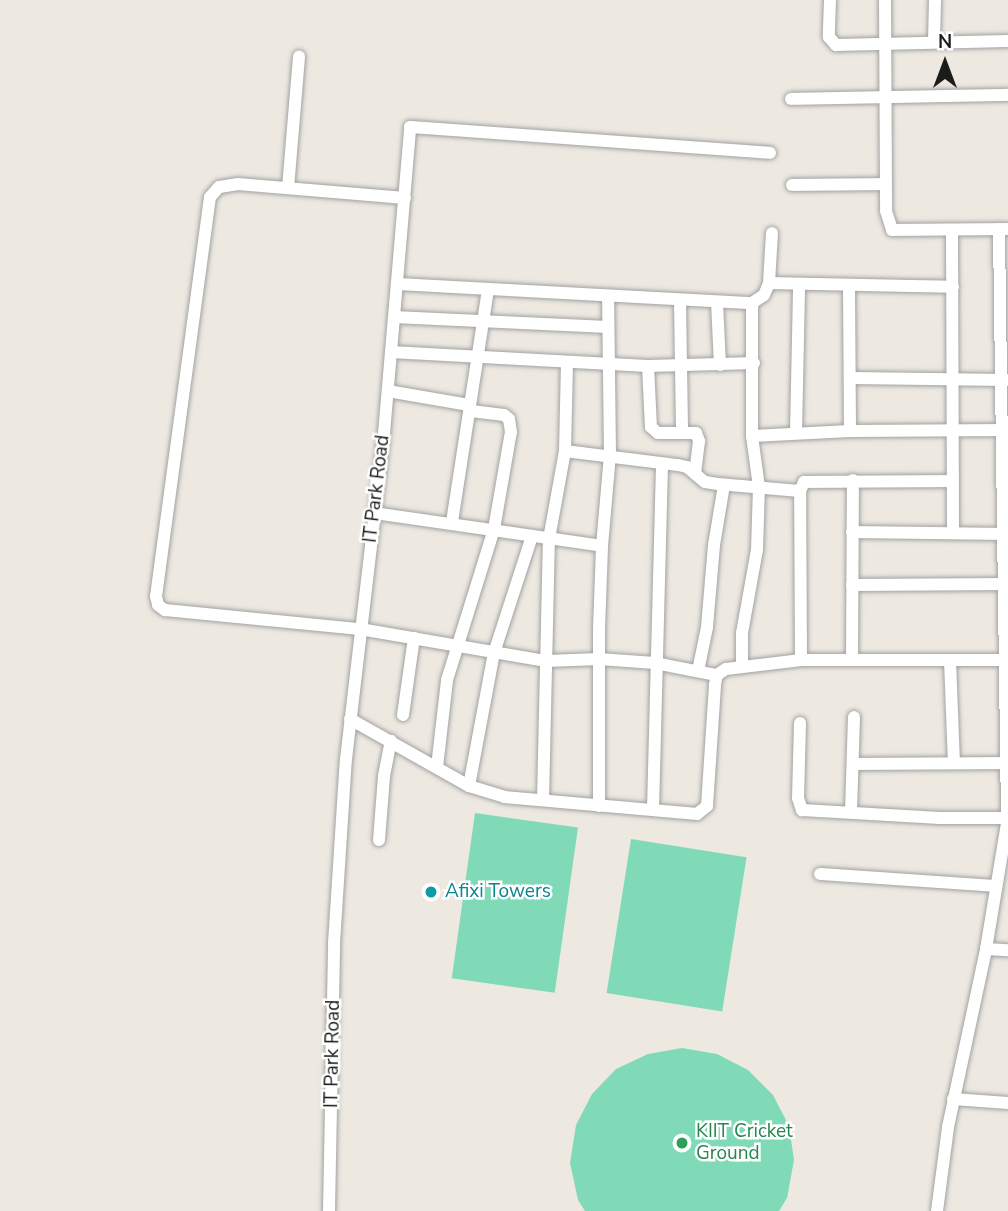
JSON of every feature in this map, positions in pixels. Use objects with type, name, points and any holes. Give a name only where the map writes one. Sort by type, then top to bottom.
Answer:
[{"type":"street","points":[[830,0],[832,42],[843,46],[934,41],[1008,41]]},
{"type":"street","points":[[885,0],[886,211],[891,230],[952,232],[1004,229],[1008,818],[986,949],[953,1099],[937,1211]]},
{"type":"street","points":[[934,41],[935,0]]},
{"type":"street","points":[[288,188],[299,56]]},
{"type":"street","points":[[791,99],[1008,95]]},
{"type":"street","name":"IT Park Road","points":[[329,1211],[334,943],[350,719],[388,391],[410,127],[769,153]]},
{"type":"street","points":[[405,198],[239,184],[219,187],[210,197],[206,210],[170,506],[156,596],[158,605],[165,611],[360,629],[546,661],[599,659],[655,663],[718,675],[726,669],[801,660],[1007,660]]},
{"type":"street","points":[[792,185],[886,184]]},
{"type":"street","points":[[952,232],[953,533]]},
{"type":"street","points":[[398,284],[752,303],[764,295],[768,283],[772,233]]},
{"type":"street","points":[[768,283],[953,287]]},
{"type":"street","points":[[796,433],[799,284]]},
{"type":"street","points":[[849,286],[850,431]]},
{"type":"street","points":[[452,522],[488,289]]},
{"type":"street","points":[[599,806],[602,546],[610,454],[608,297]]},
{"type":"street","points":[[680,301],[682,432]]},
{"type":"street","points":[[717,302],[720,365]]},
{"type":"street","points":[[742,667],[742,634],[757,550],[759,487],[752,436],[752,303]]},
{"type":"street","points":[[394,317],[608,327]]},
{"type":"street","points":[[391,352],[608,365],[754,363]]},
{"type":"street","points":[[542,800],[549,540],[565,451],[567,362]]},
{"type":"street","points":[[648,366],[653,431],[696,432],[695,474]]},
{"type":"street","points":[[851,378],[1004,381]]},
{"type":"street","points":[[388,391],[504,415],[511,423],[494,529],[455,645],[447,680],[437,767]]},
{"type":"street","points":[[752,436],[850,431],[1005,430]]},
{"type":"street","points":[[565,451],[610,454],[687,467],[705,482],[800,491]]},
{"type":"street","points":[[653,809],[662,464]]},
{"type":"street","points":[[852,660],[853,480]]},
{"type":"street","points":[[801,660],[800,491],[804,482],[953,481]]},
{"type":"street","points":[[698,671],[707,627],[714,545],[724,485]]},
{"type":"street","points":[[374,513],[452,522],[549,540],[602,546]]},
{"type":"street","points":[[852,532],[1006,534]]},
{"type":"street","points":[[469,786],[494,653],[532,536]]},
{"type":"street","points":[[852,585],[1007,584]]},
{"type":"street","points":[[403,715],[414,638]]},
{"type":"street","points":[[950,660],[954,763]]},
{"type":"street","points":[[350,719],[469,786],[504,797],[697,814],[707,806],[718,675]]},
{"type":"street","points":[[851,812],[854,716]]},
{"type":"street","points":[[800,723],[798,798],[802,810],[1008,818]]},
{"type":"street","points":[[379,840],[384,776],[391,741]]},
{"type":"street","points":[[854,764],[1008,763]]},
{"type":"street","points":[[820,874],[996,886]]},
{"type":"street","points":[[986,949],[1008,950]]},
{"type":"street","points":[[953,1099],[1008,1103]]},
{"type":"green space","points":[[475,813],[578,827],[555,993],[452,978]]},
{"type":"green space","points":[[631,839],[747,857],[722,1011],[607,993]]},
{"type":"green space","name":"KIIT Cricket Ground","points":[[682,1048],[717,1054],[748,1070],[773,1095],[789,1126],[794,1160],[787,1198],[779,1211],[585,1211],[578,1200],[570,1163],[576,1125],[592,1094],[616,1069],[648,1054]]},
{"type":"place","name":"Afixi Towers","points":[[431,892]]},
{"type":"place","name":"KIIT Cricket Ground","points":[[682,1143]]}]
